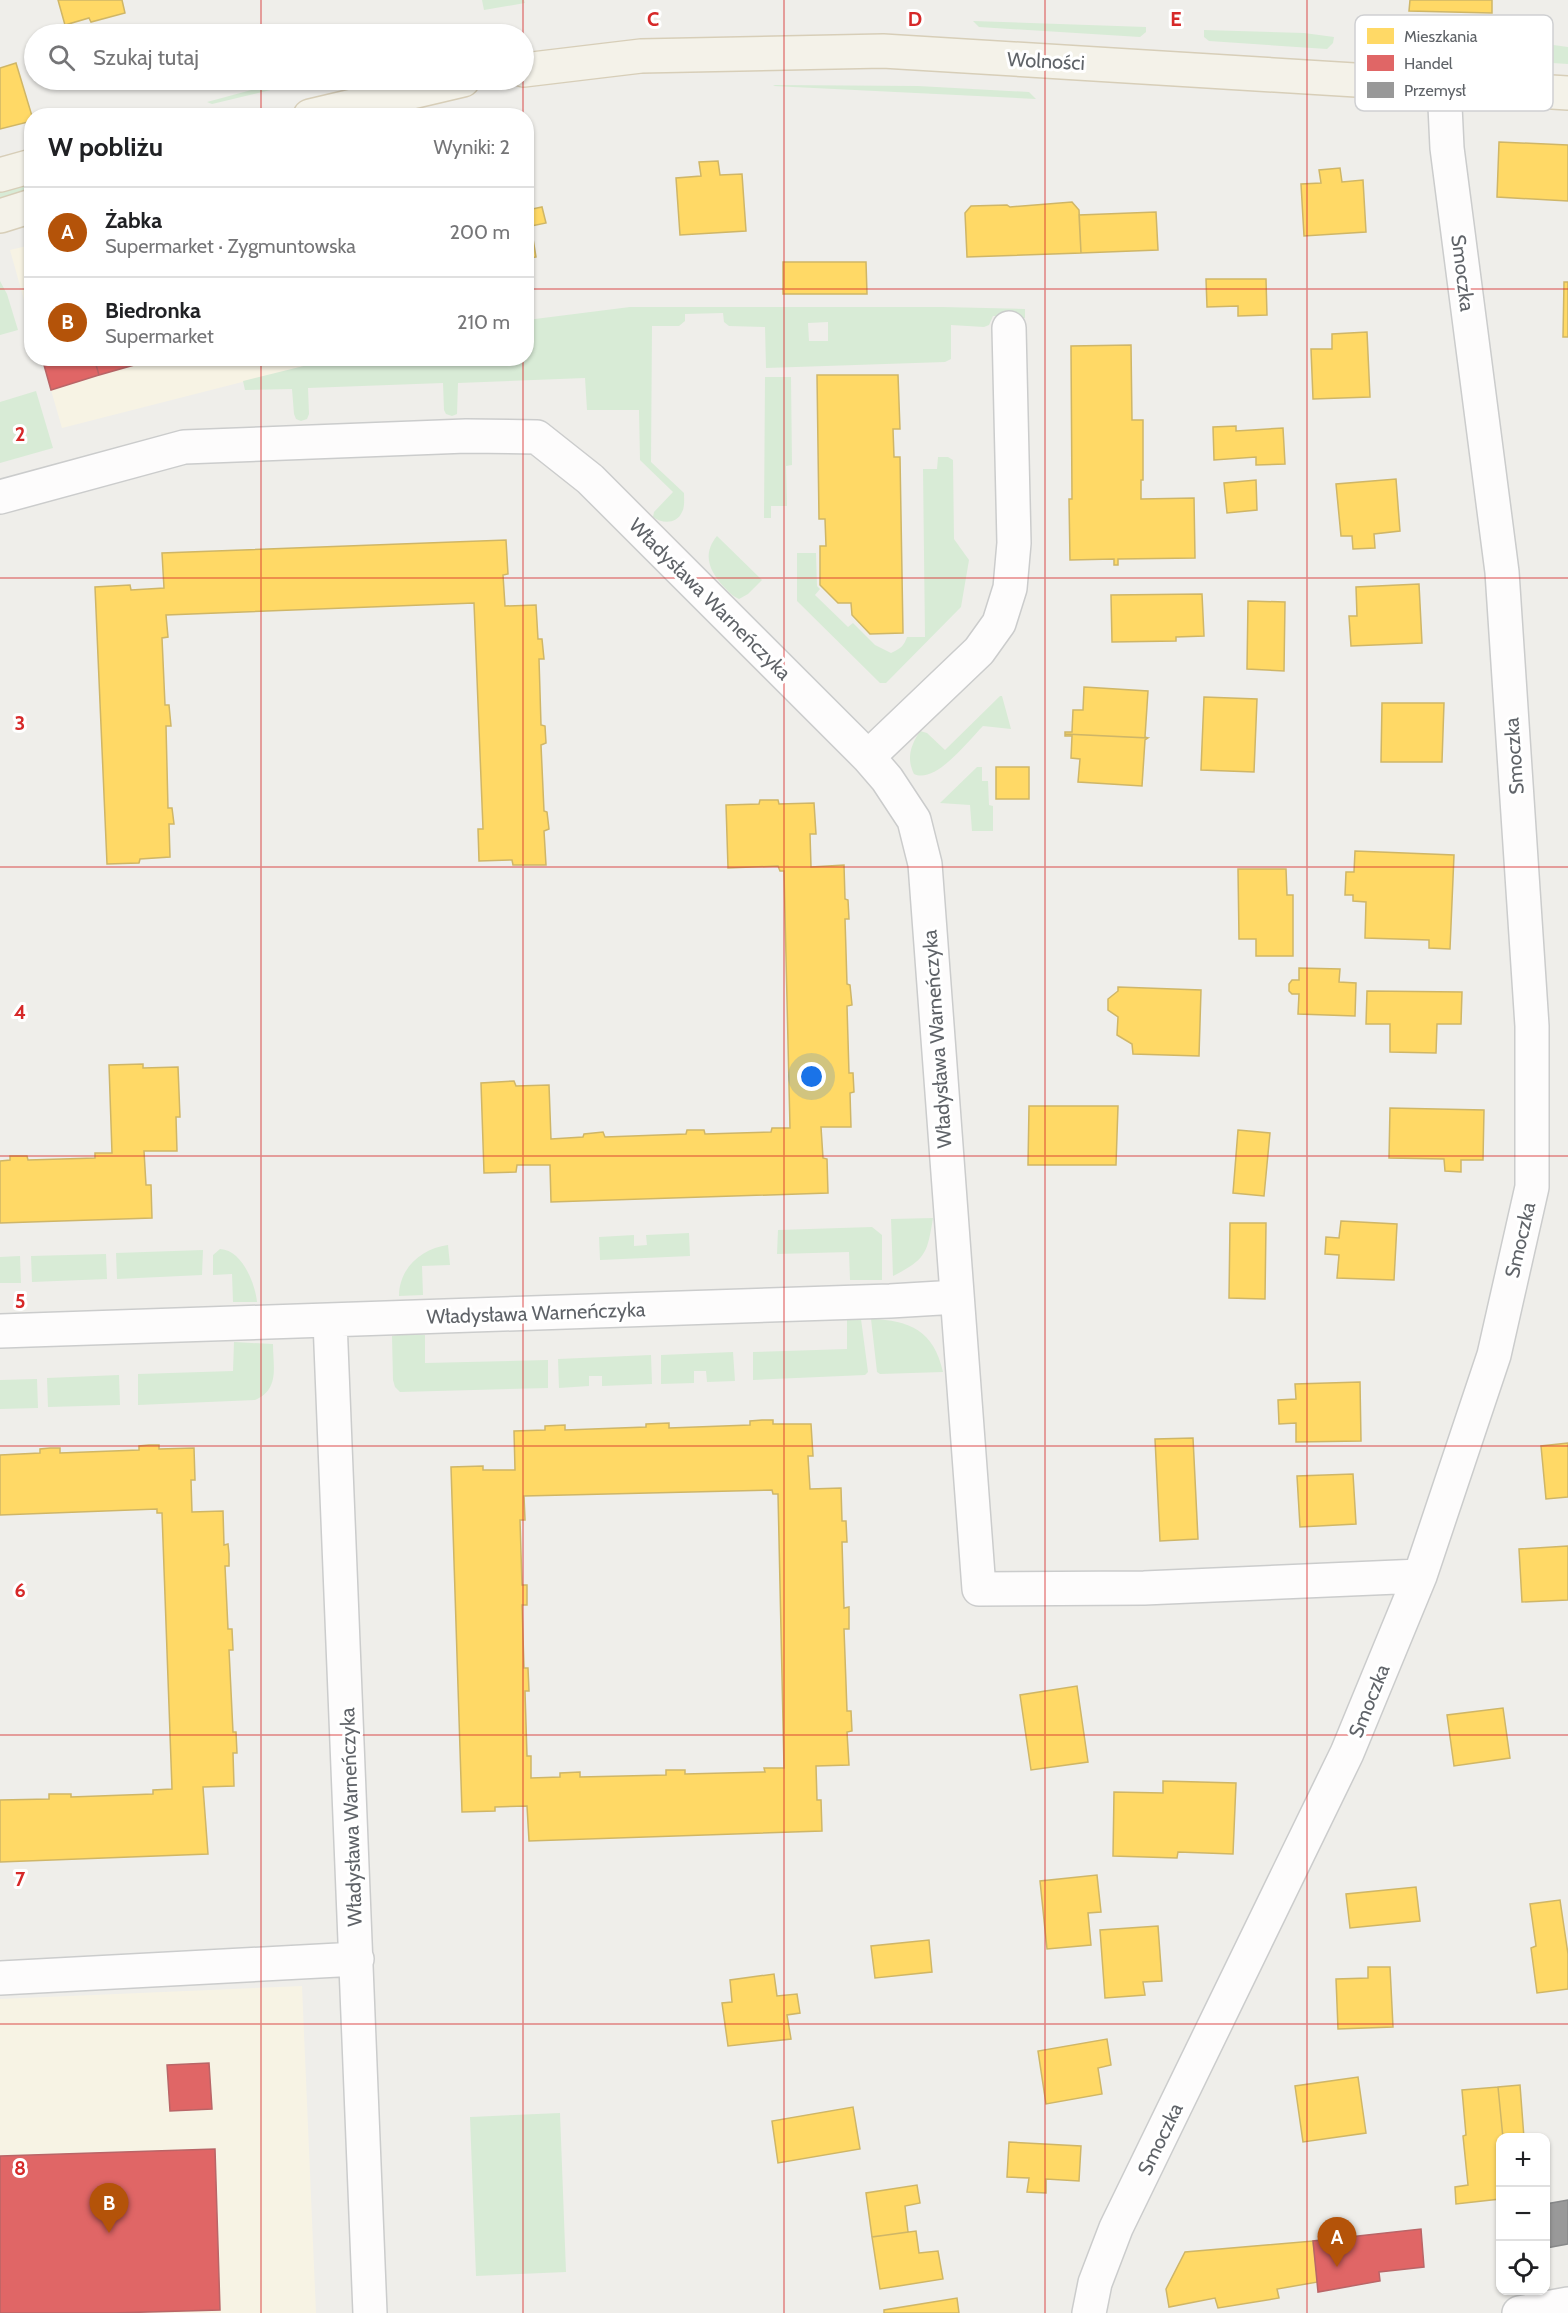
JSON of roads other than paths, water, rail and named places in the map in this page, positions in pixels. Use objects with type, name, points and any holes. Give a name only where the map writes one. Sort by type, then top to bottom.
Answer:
[{"type":"main road","name":"Wolności","points":[[534,69],[641,56],[883,51],[1355,80]]},
{"type":"main road","points":[[344,108],[420,90]]},
{"type":"main road","name":"Wolności","points":[[1553,92],[1568,93]]},
{"type":"main road","points":[[0,175],[24,168]]},
{"type":"main road","points":[[0,216],[24,208]]},
{"type":"street","name":"Smoczka","points":[[1089,2313],[1095,2283],[1116,2228],[1347,1754],[1420,1576],[1494,1355],[1532,1187],[1532,1026],[1502,572],[1447,148],[1445,111]]},
{"type":"street","points":[[868,757],[979,651],[999,622],[1010,588],[1014,543],[1009,328]]},
{"type":"street","name":"Władysława Warneńczyka","points":[[0,497],[184,447],[466,436],[537,437],[590,478],[868,757],[887,778],[914,820],[924,864],[979,1589],[1144,1588],[1420,1576]]},
{"type":"street","name":"Władysława Warneńczyka","points":[[0,1331],[957,1297]]},
{"type":"street","name":"Władysława Warneńczyka","points":[[330,1321],[370,2313]]},
{"type":"street","points":[[0,1978],[357,1959]]},
{"type":"street","points":[[1519,2313],[1568,2304]]},
{"type":"place","name":"Biedronka","points":[[109,2233]]},
{"type":"place","name":"Żabka","points":[[1337,2267]]}]
